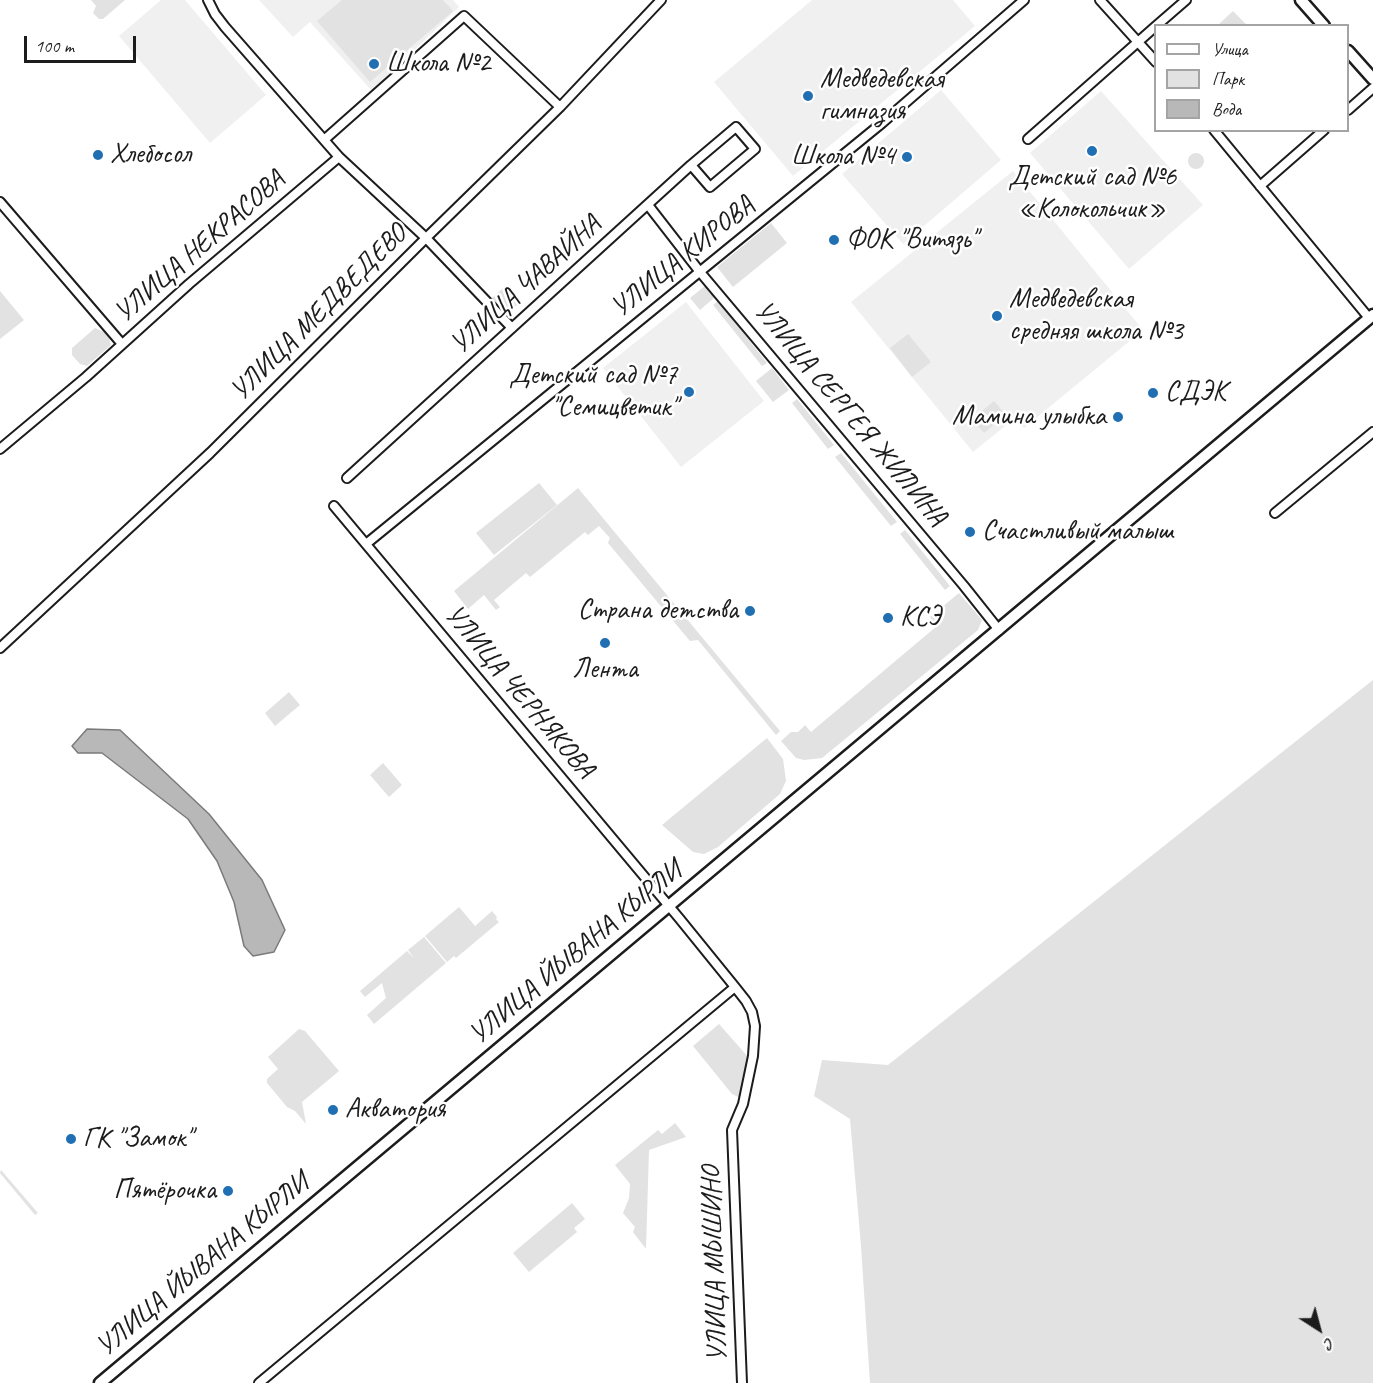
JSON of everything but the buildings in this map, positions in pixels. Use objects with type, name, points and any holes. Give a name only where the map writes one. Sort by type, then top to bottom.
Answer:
[{"type":"main road","points":[[1301,0],[1320,24]]},
{"type":"main road","points":[[1349,53],[1373,79]]},
{"type":"main road","name":"УЛИЦА ЙЫВАНА КЫРЛИ","points":[[100,1383],[1371,317]]},
{"type":"street","points":[[208,0],[225,27],[339,157],[426,238],[512,328]]},
{"type":"street","name":"УЛИЦА МЕДВЕДЕВО","points":[[0,648],[210,453],[560,107],[661,0]]},
{"type":"street","name":"УЛИЦА КИРОВА","points":[[366,544],[882,123],[1024,0]]},
{"type":"street","points":[[1100,0],[1154,61]]},
{"type":"street","points":[[1158,24],[1186,0]]},
{"type":"street","points":[[324,140],[464,16],[560,107]]},
{"type":"street","points":[[1028,139],[1154,28]]},
{"type":"street","points":[[1349,108],[1373,88]]},
{"type":"street","name":"УЛИЦА ЧАВАЙНА","points":[[347,478],[691,165],[736,127],[755,149],[710,187],[691,165]]},
{"type":"street","points":[[1216,132],[1371,317]]},
{"type":"street","points":[[1260,186],[1322,132]]},
{"type":"street","name":"УЛИЦА НЕКРАСОВА","points":[[0,449],[339,157]]},
{"type":"street","points":[[0,202],[122,344]]},
{"type":"street","name":"УЛИЦА СЕРГЕЯ ЖИЛИНА","points":[[648,205],[700,272],[999,630]]},
{"type":"street","points":[[1275,513],[1373,432]]},
{"type":"street","name":"УЛИЦА ЧЕРНЯКОВА","points":[[334,506],[735,987]]},
{"type":"street","points":[[259,1383],[735,987]]},
{"type":"street","name":"УЛИЦА МЫШИНО","points":[[735,987],[752,1012],[755,1026],[753,1056],[743,1104],[732,1130],[742,1383]]},
{"type":"shaded area","points":[[161,0],[185,0],[266,95],[210,143],[119,36]]},
{"type":"shaded area","name":"Школа №2","points":[[259,0],[453,0],[459,7],[372,91],[310,22],[293,37]]},
{"type":"shaded area","name":"Медведевская гимназия","points":[[812,0],[953,0],[975,26],[793,176],[714,82]]},
{"type":"shaded area","points":[[941,90],[1001,160],[903,244],[842,174]]},
{"type":"shaded area","points":[[1101,91],[1203,205],[1129,269],[1030,153]]},
{"type":"shaded area","name":"Медведевская средняя школа №3","points":[[1013,171],[1143,330],[1024,428],[1015,418],[973,452],[851,302]]},
{"type":"shaded area","name":"Детский сад №7 \"Семицветик\"","points":[[686,302],[764,401],[681,467],[603,368]]},
{"type":"green space","points":[[91,0],[125,0],[103,19],[99,19],[93,13],[96,6]]},
{"type":"green space","name":"Школа №2","points":[[342,0],[443,0],[453,11],[370,82],[317,21]]},
{"type":"green space","points":[[1233,11],[1246,24],[1219,24]]},
{"type":"green space","points":[[1193,153],[1199,153],[1204,161],[1202,167],[1193,169],[1188,164],[1188,158]]},
{"type":"green space","points":[[771,223],[787,243],[733,287],[717,267]]},
{"type":"green space","points":[[706,285],[715,297],[700,310],[690,298]]},
{"type":"green space","points":[[505,286],[520,302],[506,315],[491,299]]},
{"type":"green space","points":[[0,291],[24,320],[0,339]]},
{"type":"green space","points":[[718,301],[767,363],[762,366],[713,305]]},
{"type":"green space","points":[[95,328],[104,332],[111,345],[87,366],[80,364],[72,355],[72,348]]},
{"type":"green space","points":[[908,334],[931,362],[912,377],[890,348]]},
{"type":"green space","points":[[772,368],[789,390],[773,402],[756,381]]},
{"type":"green space","points":[[797,399],[834,445],[828,449],[792,403]]},
{"type":"green space","points":[[994,401],[1006,415],[984,433],[972,419]]},
{"type":"green space","points":[[841,453],[897,522],[891,526],[835,457]]},
{"type":"green space","points":[[539,483],[557,505],[494,555],[476,533]]},
{"type":"green space","points":[[578,488],[780,731],[776,735],[698,640],[690,641],[608,543],[610,538],[599,526],[588,535],[585,532],[530,577],[526,573],[494,600],[500,607],[496,610],[484,595],[468,609],[454,591]]},
{"type":"green space","points":[[905,530],[950,586],[945,590],[900,534]]},
{"type":"green space","points":[[959,593],[982,620],[978,630],[822,758],[804,760],[796,758],[781,741],[791,732],[798,732],[805,725],[811,732],[937,626],[930,617]]},
{"type":"green space","points":[[1373,680],[1373,1383],[870,1383],[850,1119],[814,1096],[822,1060],[888,1065]]},
{"type":"green space","points":[[289,692],[300,705],[275,726],[265,713]]},
{"type":"green space","points":[[767,738],[783,759],[786,781],[780,794],[718,847],[704,854],[693,852],[662,825]]},
{"type":"green space","points":[[383,763],[402,785],[389,797],[370,775]]},
{"type":"green space","points":[[459,907],[475,926],[492,911],[499,922],[456,958],[454,956],[447,962],[425,936]]},
{"type":"green space","points":[[424,937],[446,963],[374,1024],[367,1015],[386,998],[382,983],[365,997],[360,991],[407,951],[414,958],[408,950]]},
{"type":"green space","points":[[719,1024],[749,1058],[741,1095],[738,1097],[732,1094],[693,1046]]},
{"type":"green space","points":[[299,1029],[305,1031],[339,1071],[302,1102],[306,1124],[295,1111],[287,1107],[267,1083],[267,1079],[278,1069],[268,1057]]},
{"type":"green space","points":[[675,1123],[686,1137],[649,1150],[646,1249],[633,1232],[635,1227],[623,1213],[629,1198],[630,1184],[615,1165],[658,1130],[662,1134]]},
{"type":"green space","points":[[1,1170],[38,1213],[35,1215],[0,1173]]},
{"type":"green space","points":[[572,1203],[585,1219],[574,1228],[577,1232],[529,1272],[513,1253]]},
{"type":"water","points":[[87,729],[120,730],[209,814],[262,880],[285,930],[274,952],[253,956],[244,946],[234,902],[217,861],[188,819],[102,753],[78,753],[72,746]]},
{"type":"place","name":"Школа №2","points":[[374,64]]},
{"type":"place","name":"Медведевская гимназия","points":[[808,96]]},
{"type":"place","name":"Детский сад №6 «Колокольчик»","points":[[1092,151]]},
{"type":"place","name":"Хлебосол","points":[[98,155]]},
{"type":"place","name":"Школа №4","points":[[907,157]]},
{"type":"place","name":"ФОК \"Витязь\"","points":[[834,240]]},
{"type":"place","name":"Медведевская средняя школа №3","points":[[997,316]]},
{"type":"place","name":"Детский сад №7 \"Семицветик\"","points":[[689,392]]},
{"type":"place","name":"СДЭК","points":[[1153,393]]},
{"type":"place","name":"Мамина улыбка","points":[[1118,417]]},
{"type":"place","name":"Счастливый малыш","points":[[970,532]]},
{"type":"place","name":"Страна детства","points":[[750,611]]},
{"type":"place","name":"КСЭ","points":[[888,618]]},
{"type":"place","name":"Лента","points":[[605,643]]},
{"type":"place","name":"Акватория","points":[[333,1110]]},
{"type":"place","name":"ГК \"Замок\"","points":[[71,1139]]},
{"type":"place","name":"Пятёрочка","points":[[228,1191]]}]
